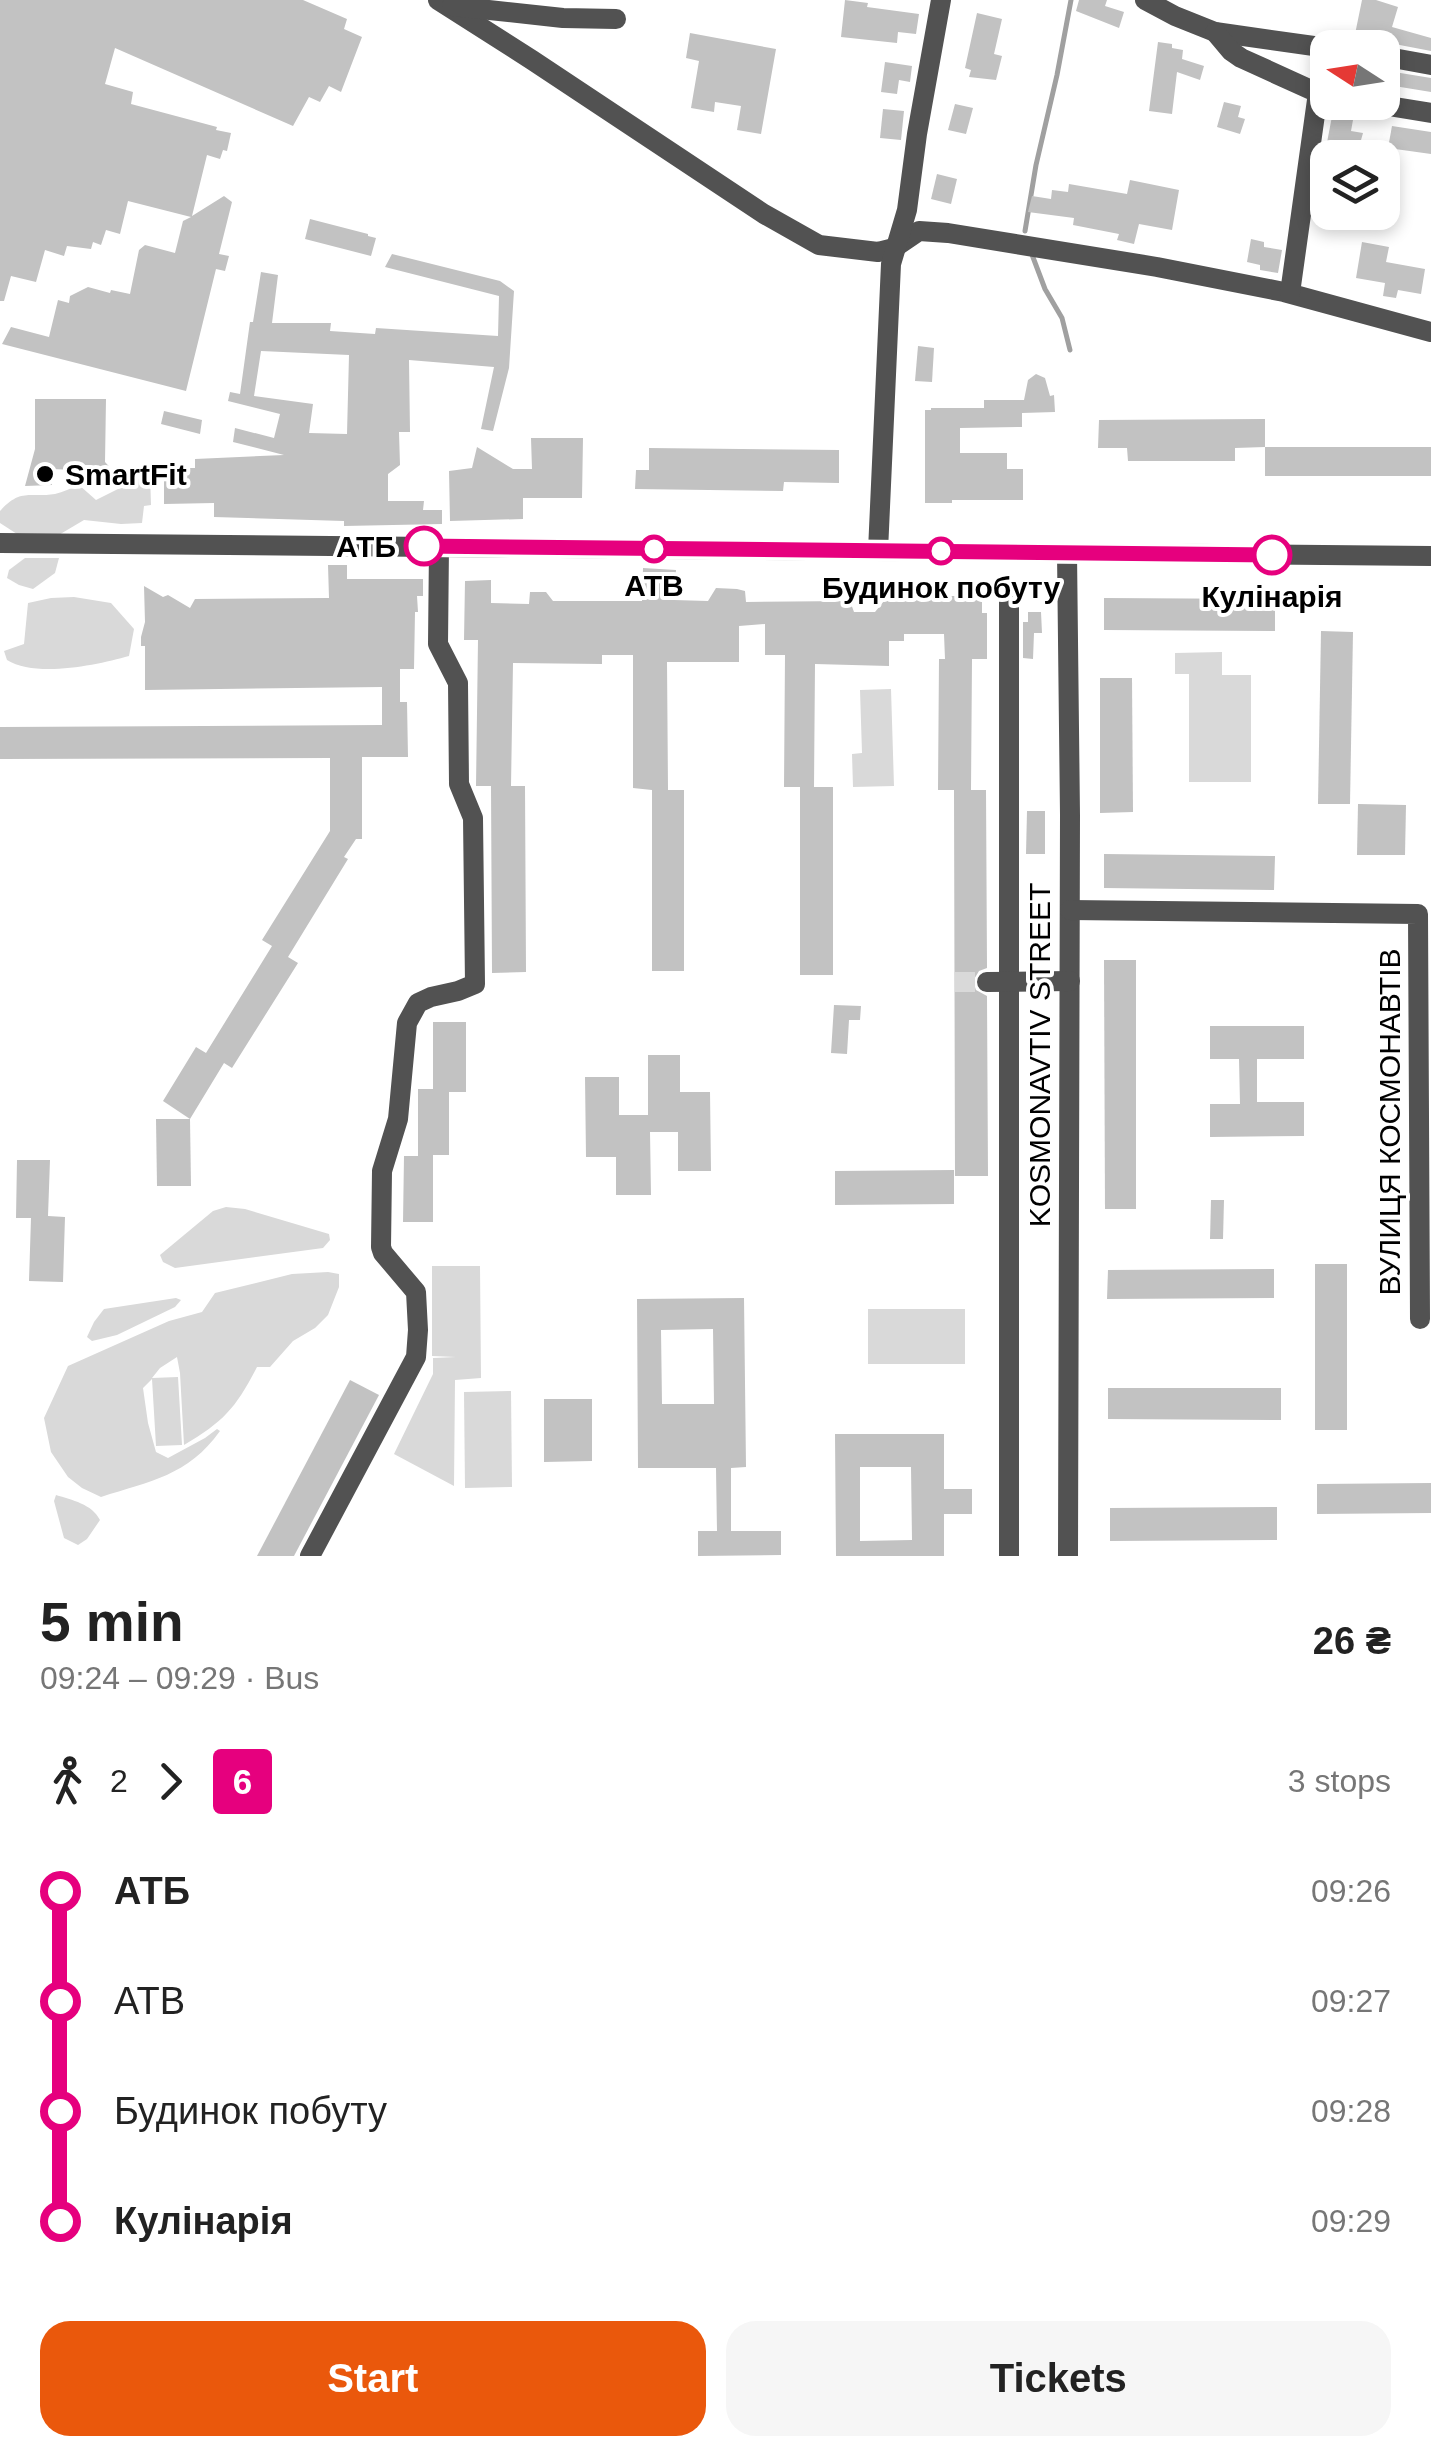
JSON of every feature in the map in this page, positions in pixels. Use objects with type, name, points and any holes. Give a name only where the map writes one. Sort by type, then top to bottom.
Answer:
[{"type":"street","points":[[878,551],[891,264],[907,210],[942,0]]},
{"type":"street","points":[[1145,0],[1215,32],[1310,45]]},
{"type":"street","points":[[441,2],[764,214],[820,245],[878,252],[894,248],[918,232],[948,233],[1290,293],[1431,332]]},
{"type":"street","points":[[441,2],[563,18],[616,19]]},
{"type":"street","points":[[1215,32],[1241,58],[1310,89]]},
{"type":"street","points":[[1400,59],[1431,65]]},
{"type":"street","points":[[1400,108],[1431,113]]},
{"type":"street","points":[[1290,293],[1318,120]]},
{"type":"street","points":[[0,544],[1431,556]]},
{"type":"street","points":[[310,1556],[416,1357],[416,1292],[381,1247],[382,1171],[398,1119],[408,1022],[418,1002],[475,984],[474,818],[459,784],[458,683],[438,644],[439,546]]},
{"type":"street","name":"KOSMONAVTIV STREET","points":[[1067,553],[1068,1556]]},
{"type":"street","name":"KOSMONAVTIV STREET","points":[[1008,588],[1009,1556]]},
{"type":"street","name":"ВУЛИЦЯ КОСМОНАВТІВ","points":[[1070,910],[1418,914],[1420,1319]]},
{"type":"street","points":[[988,982],[1070,981]]},
{"type":"shaded area","points":[[150,473],[151,505],[144,506],[142,523],[84,520],[57,536],[17,534],[0,523],[0,511],[26,495],[55,494],[79,485],[96,500]]},
{"type":"shaded area","points":[[25,558],[59,558],[55,573],[33,589],[7,578],[9,570]]},
{"type":"shaded area","points":[[74,597],[111,603],[134,629],[129,656],[50,669],[7,660],[4,651],[24,644],[28,603]]},
{"type":"shaded area","points":[[1222,652],[1222,675],[1251,675],[1251,782],[1189,782],[1189,674],[1175,674],[1175,653]]},
{"type":"shaded area","points":[[891,689],[894,786],[853,787],[852,754],[862,753],[860,690]]},
{"type":"shaded area","points":[[226,1207],[329,1234],[330,1240],[323,1248],[175,1268],[163,1262],[160,1255],[213,1211]]},
{"type":"shaded area","points":[[432,1266],[480,1266],[481,1378],[455,1380],[454,1486],[394,1454],[433,1374],[433,1358],[456,1357],[432,1356]]},
{"type":"shaded area","points":[[292,1274],[339,1274],[339,1287],[328,1315],[293,1341],[270,1367],[257,1367],[227,1413],[184,1445],[177,1357],[152,1378],[178,1377],[182,1445],[156,1446],[152,1379],[143,1388],[156,1452],[168,1458],[217,1429],[220,1431],[195,1458],[167,1475],[101,1497],[68,1477],[51,1452],[44,1418],[68,1366],[169,1321],[202,1312],[215,1293]]},
{"type":"shaded area","points":[[181,1300],[175,1307],[117,1335],[92,1341],[87,1337],[104,1309]]},
{"type":"shaded area","points":[[868,1309],[965,1309],[965,1364],[868,1364]]},
{"type":"shaded area","points":[[511,1391],[512,1487],[465,1488],[464,1392]]},
{"type":"shaded area","points":[[56,1495],[87,1506],[100,1520],[78,1545],[64,1538],[54,1501]]},
{"type":"building","points":[[0,0],[303,0],[347,19],[344,29],[362,37],[341,92],[329,86],[320,102],[309,97],[293,126],[115,48],[105,84],[133,92],[131,104],[231,133],[227,151],[223,150],[220,159],[207,155],[192,216],[224,196],[232,202],[219,254],[229,256],[225,271],[216,269],[186,391],[2,344],[11,327],[49,337],[58,300],[69,303],[70,296],[88,287],[130,294],[139,250],[145,245],[175,253],[183,221],[191,217],[128,201],[120,234],[106,230],[101,245],[93,242],[91,249],[67,246],[64,256],[45,250],[36,282],[11,276],[4,301],[0,301]]},
{"type":"building","points":[[845,0],[919,14],[916,34],[898,32],[897,43],[841,37]]},
{"type":"building","points":[[1079,0],[1107,0],[1105,6],[1124,12],[1119,28],[1076,11]]},
{"type":"building","points":[[1362,0],[1376,0],[1398,7],[1392,27],[1431,38],[1431,51],[1400,45],[1400,30],[1356,30]]},
{"type":"building","points":[[977,13],[1002,19],[994,54],[1002,56],[996,80],[969,77],[971,70],[965,68]]},
{"type":"building","points":[[690,33],[776,49],[761,134],[737,130],[741,106],[715,102],[714,112],[691,108],[699,61],[686,58]]},
{"type":"building","points":[[1158,42],[1172,44],[1172,48],[1183,50],[1182,59],[1204,66],[1200,80],[1177,72],[1172,114],[1149,111]]},
{"type":"building","points":[[885,62],[912,66],[910,82],[899,80],[897,94],[881,92]]},
{"type":"building","points":[[1400,73],[1431,78],[1431,92],[1400,87]]},
{"type":"building","points":[[1224,102],[1241,106],[1238,117],[1245,119],[1240,134],[1217,127]]},
{"type":"building","points":[[955,104],[973,108],[966,134],[948,130]]},
{"type":"building","points":[[883,109],[904,111],[901,140],[880,138]]},
{"type":"building","points":[[1331,120],[1353,120],[1351,131],[1363,133],[1361,140],[1327,140]]},
{"type":"building","points":[[1392,126],[1431,132],[1431,154],[1400,150],[1400,140],[1389,140]]},
{"type":"building","points":[[937,174],[957,179],[951,204],[931,199]]},
{"type":"building","points":[[1130,180],[1179,190],[1172,230],[1139,224],[1134,244],[1117,240],[1119,234],[1073,225],[1074,218],[1028,212],[1032,196],[1051,199],[1052,190],[1068,192],[1069,184],[1127,194]]},
{"type":"building","points":[[310,219],[376,238],[371,256],[305,239]]},
{"type":"building","points":[[1251,239],[1264,242],[1264,247],[1282,250],[1278,273],[1260,270],[1260,265],[1247,262]]},
{"type":"building","points":[[1362,242],[1389,247],[1386,262],[1425,269],[1421,294],[1398,290],[1396,298],[1383,296],[1385,283],[1356,278]]},
{"type":"building","points":[[392,254],[500,281],[514,291],[509,368],[493,431],[481,429],[494,367],[409,360],[410,432],[399,432],[400,465],[388,474],[388,501],[424,501],[423,510],[442,510],[442,524],[344,526],[344,521],[214,517],[214,503],[164,504],[164,468],[195,468],[195,459],[284,455],[233,442],[235,428],[274,438],[280,414],[228,401],[230,392],[240,394],[261,272],[278,275],[272,323],[331,323],[330,331],[375,334],[376,328],[498,336],[499,296],[385,267]],"holes":[[[261,351],[349,355],[347,434],[309,433],[313,404],[254,396]]]},
{"type":"building","points":[[918,346],[934,348],[932,382],[915,381]]},
{"type":"building","points":[[1036,374],[1045,378],[1050,396],[1054,395],[1055,412],[1022,413],[1022,427],[960,428],[960,453],[1007,453],[1007,469],[1023,469],[1023,500],[925,503],[925,410],[984,408],[984,400],[1024,400],[1028,380]]},
{"type":"building","points":[[35,399],[106,399],[105,462],[117,475],[106,486],[85,465],[74,470],[52,469],[52,485],[25,486],[35,449]]},
{"type":"building","points":[[164,411],[202,420],[200,434],[161,424]]},
{"type":"building","points":[[1265,419],[1265,447],[1235,448],[1235,461],[1128,461],[1127,448],[1098,448],[1099,420]]},
{"type":"building","points":[[531,438],[583,438],[582,498],[523,498],[523,519],[450,521],[449,471],[472,468],[477,447],[513,469],[532,469]]},
{"type":"building","points":[[1265,447],[1431,447],[1431,476],[1265,476]]},
{"type":"building","points":[[649,448],[839,450],[839,483],[784,482],[783,491],[635,489],[636,470],[649,470]]},
{"type":"building","points":[[328,565],[347,565],[347,579],[423,579],[423,596],[417,596],[415,612],[414,669],[400,669],[400,702],[407,702],[408,757],[362,757],[362,839],[356,839],[344,857],[348,859],[288,957],[298,963],[232,1068],[224,1063],[190,1119],[163,1101],[196,1047],[206,1053],[272,946],[262,940],[330,831],[330,758],[0,759],[0,727],[382,725],[382,687],[145,690],[145,646],[141,646],[144,586],[190,608],[195,599],[329,598]]},
{"type":"building","points":[[643,568],[676,570],[674,600],[708,601],[716,588],[737,589],[745,591],[746,602],[850,601],[854,612],[875,612],[884,601],[916,601],[919,596],[982,596],[982,613],[987,613],[987,659],[972,659],[971,790],[986,790],[987,968],[979,971],[973,981],[976,990],[987,996],[988,1176],[955,1176],[954,790],[938,790],[939,659],[945,659],[944,634],[904,634],[904,641],[889,641],[889,666],[815,664],[814,787],[833,787],[833,975],[800,975],[800,787],[784,787],[785,655],[765,655],[765,624],[739,626],[739,662],[667,662],[668,790],[684,790],[684,971],[652,971],[652,790],[633,788],[633,655],[602,655],[602,664],[513,663],[511,786],[525,786],[526,972],[492,973],[491,786],[476,786],[478,640],[464,640],[465,581],[491,580],[491,603],[529,604],[530,592],[546,592],[553,601],[642,601]]},
{"type":"building","points":[[1104,598],[1275,599],[1275,631],[1104,630]]},
{"type":"building","points":[[1028,612],[1041,612],[1042,633],[1034,633],[1033,659],[1023,658],[1023,622],[1028,622]]},
{"type":"building","points":[[1321,631],[1353,632],[1350,804],[1318,804]]},
{"type":"building","points":[[1100,678],[1132,678],[1133,812],[1100,813]]},
{"type":"building","points":[[1358,804],[1406,805],[1405,855],[1357,855]]},
{"type":"building","points":[[1027,811],[1045,811],[1045,854],[1026,854]]},
{"type":"building","points":[[1104,854],[1275,856],[1274,890],[1104,888]]},
{"type":"building","points":[[1104,960],[1136,960],[1136,1209],[1105,1209]]},
{"type":"building","points":[[834,1005],[861,1006],[860,1020],[849,1020],[847,1054],[831,1053]]},
{"type":"building","points":[[433,1022],[466,1022],[466,1092],[449,1092],[449,1155],[433,1155],[433,1222],[403,1222],[404,1156],[418,1156],[418,1089],[433,1089]]},
{"type":"building","points":[[1210,1026],[1304,1026],[1304,1059],[1257,1059],[1257,1102],[1304,1102],[1304,1136],[1210,1137],[1210,1104],[1240,1104],[1239,1059],[1210,1059]]},
{"type":"building","points":[[648,1055],[680,1055],[680,1092],[710,1092],[711,1171],[678,1171],[678,1132],[650,1132],[651,1195],[616,1195],[616,1157],[586,1157],[585,1077],[619,1077],[619,1115],[648,1115]]},
{"type":"building","points":[[156,1119],[190,1119],[191,1186],[157,1186]]},
{"type":"building","points":[[17,1160],[50,1160],[48,1216],[65,1217],[63,1282],[29,1281],[31,1218],[16,1218]]},
{"type":"building","points":[[954,1170],[954,1204],[835,1205],[835,1171]]},
{"type":"building","points":[[1211,1200],[1224,1200],[1223,1239],[1210,1239]]},
{"type":"building","points":[[1315,1264],[1347,1264],[1347,1430],[1315,1430]]},
{"type":"building","points":[[1274,1269],[1274,1298],[1107,1299],[1108,1270]]},
{"type":"building","points":[[744,1298],[746,1467],[731,1468],[731,1531],[781,1531],[781,1555],[698,1556],[698,1531],[717,1531],[716,1468],[638,1468],[637,1299]],"holes":[[[713,1329],[714,1404],[662,1404],[661,1330]]]},
{"type":"building","points":[[350,1380],[379,1395],[294,1556],[257,1556]]},
{"type":"building","points":[[1108,1388],[1281,1388],[1281,1420],[1108,1419]]},
{"type":"building","points":[[544,1399],[592,1399],[592,1461],[544,1462]]},
{"type":"building","points":[[835,1434],[944,1434],[944,1489],[972,1489],[972,1514],[944,1514],[944,1556],[836,1556]],"holes":[[[860,1467],[911,1467],[912,1540],[860,1541]]]},
{"type":"building","points":[[1431,1483],[1431,1513],[1317,1514],[1317,1484]]},
{"type":"building","points":[[1277,1507],[1277,1540],[1110,1541],[1110,1508]]},
{"type":"waterway","points":[[1025,231],[1071,0]]},
{"type":"waterway","points":[[1031,252],[1045,289],[1062,318],[1070,350]]},
{"type":"tunnel","points":[[955,982],[987,982]]},
{"type":"bus line","name":"6","points":[[424,546],[1272,555]]},
{"type":"place","name":"SmartFit","points":[[45,474]]},
{"type":"place","name":"АТБ","points":[[424,546]]},
{"type":"place","name":"ATB","points":[[654,549]]},
{"type":"place","name":"Будинок побуту","points":[[941,551]]},
{"type":"place","name":"Кулінарія","points":[[1272,555]]}]
